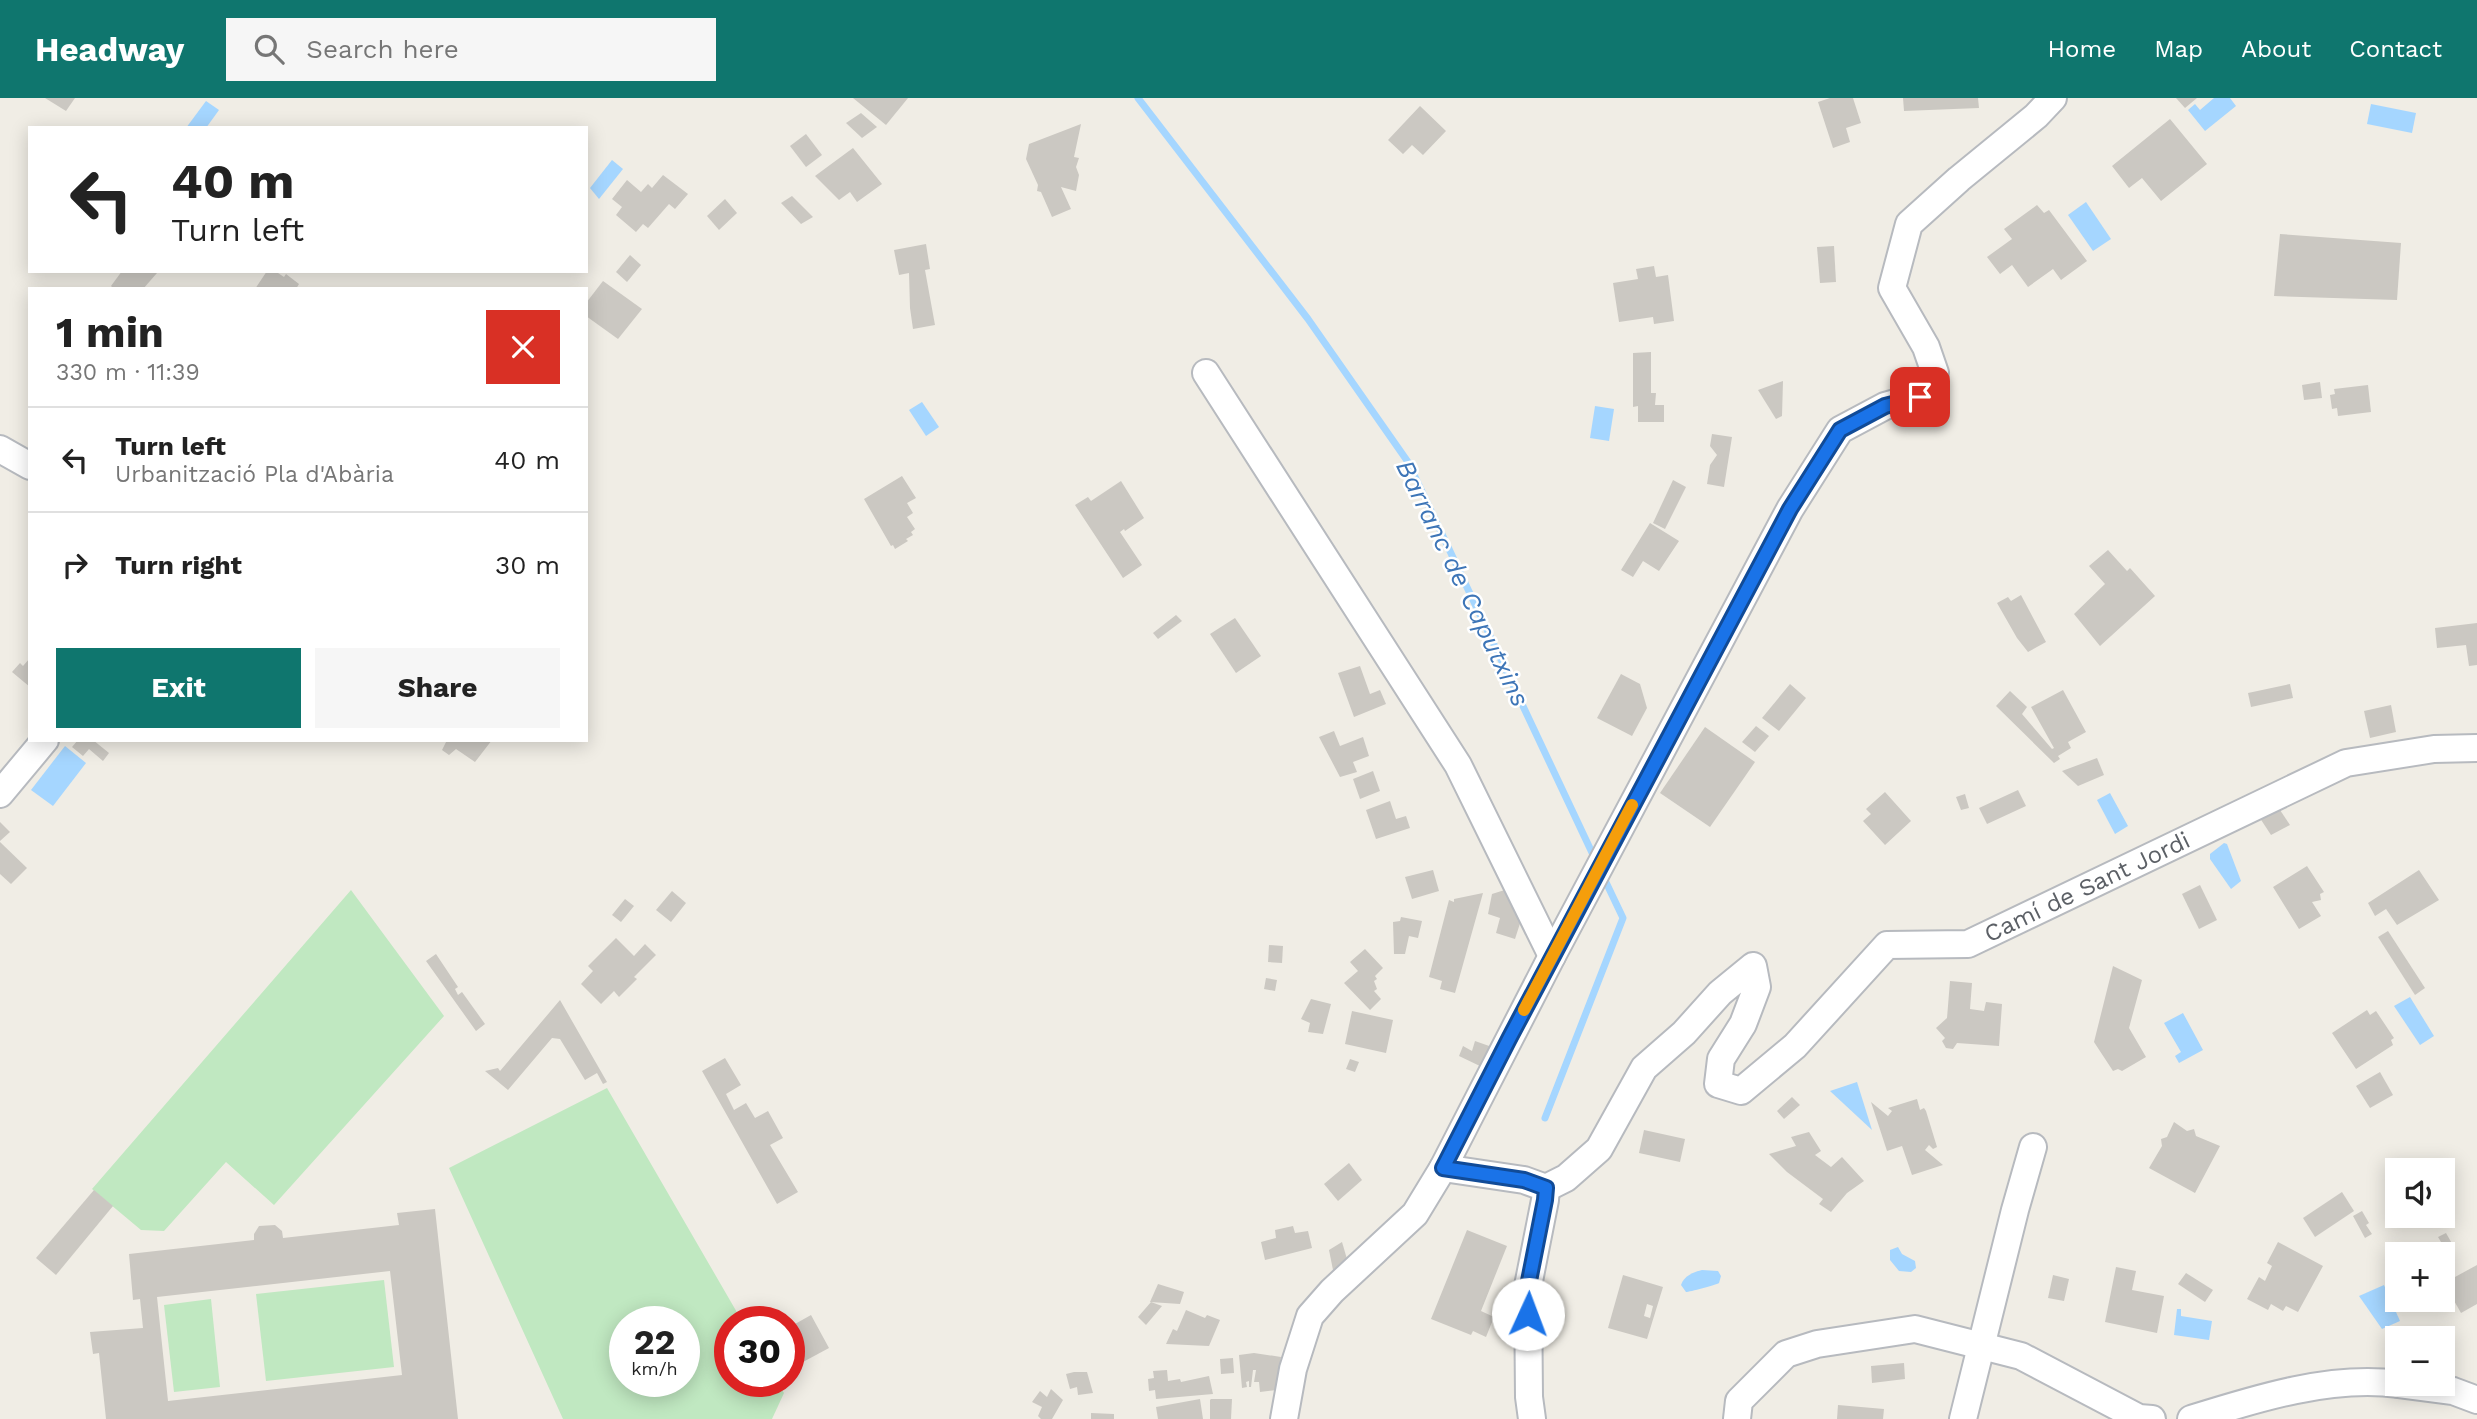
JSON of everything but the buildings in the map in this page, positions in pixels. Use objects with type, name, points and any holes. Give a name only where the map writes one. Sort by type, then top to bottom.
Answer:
[{"type":"street","points":[[1284,1419],[1293,1369],[1310,1316],[1332,1290],[1415,1214],[1443,1168],[1552,956],[1790,509],[1840,430],[1885,406],[1920,397],[1936,373],[1926,347],[1892,288],[1909,224],[2036,116],[2053,98]]},
{"type":"street","points":[[1206,373],[1458,765],[1552,956]]},
{"type":"street","points":[[0,449],[28,465]]},
{"type":"street","points":[[0,794],[43,742]]},
{"type":"street","name":"Camí de Sant Jordi","points":[[1546,1188],[1566,1178],[1599,1149],[1644,1068],[1684,1033],[1720,993],[1752,966],[1758,987],[1742,1024],[1721,1059],[1718,1083],[1741,1091],[1795,1046],[1887,945],[1968,944],[2346,763],[2434,749],[2477,748]]},
{"type":"street","points":[[1963,1419],[2033,1147]]},
{"type":"street","points":[[1443,1168],[1524,1180],[1546,1188],[1528,1286],[1532,1419]]},
{"type":"street","points":[[1737,1419],[1739,1401],[1786,1354],[1816,1344],[1915,1329],[2021,1356],[2139,1418],[2152,1419]]},
{"type":"street","points":[[2191,1419],[2271,1394],[2372,1381],[2385,1382]]},
{"type":"street","points":[[2455,1392],[2477,1400]]},
{"type":"green space","points":[[351,890],[444,1016],[274,1205],[226,1162],[164,1231],[141,1230],[92,1189]]},
{"type":"green space","points":[[607,1088],[733,1306],[714,1306],[714,1397],[782,1397],[772,1419],[563,1419],[449,1168]]},
{"type":"green space","points":[[384,1280],[394,1367],[266,1381],[256,1294]]},
{"type":"green space","points":[[211,1299],[220,1387],[174,1392],[164,1305]]},
{"type":"water","points":[[2214,98],[2230,98],[2236,106],[2205,131],[2188,110],[2195,104],[2200,110]]},
{"type":"water","points":[[206,101],[219,110],[207,126],[187,126]]},
{"type":"water","points":[[2371,104],[2416,113],[2412,133],[2367,124]]},
{"type":"water","points":[[612,160],[623,169],[599,199],[590,188]]},
{"type":"water","points":[[2086,202],[2111,239],[2093,251],[2068,215]]},
{"type":"water","points":[[922,402],[939,427],[926,436],[909,410]]},
{"type":"water","points":[[1595,406],[1614,409],[1609,441],[1590,438]]},
{"type":"water","points":[[65,746],[86,763],[53,806],[31,790]]},
{"type":"water","points":[[2110,793],[2128,826],[2115,834],[2097,800]]},
{"type":"water","points":[[2224,843],[2227,844],[2241,881],[2231,889],[2210,859],[2210,854]]},
{"type":"water","points":[[2410,997],[2434,1036],[2420,1045],[2394,1006]]},
{"type":"water","points":[[2183,1013],[2203,1050],[2179,1063],[2175,1056],[2181,1052],[2164,1023]]},
{"type":"water","points":[[1857,1082],[1872,1130],[1830,1091]]},
{"type":"water","points":[[1898,1247],[1902,1254],[1915,1261],[1916,1268],[1911,1272],[1899,1271],[1890,1260],[1890,1250]]},
{"type":"water","points":[[1702,1270],[1718,1271],[1721,1276],[1719,1283],[1686,1292],[1681,1285],[1684,1279]]},
{"type":"water","points":[[2384,1285],[2385,1312],[2396,1312],[2400,1321],[2382,1329],[2359,1296]]},
{"type":"water","points":[[2177,1309],[2181,1309],[2181,1316],[2212,1321],[2209,1340],[2174,1335]]},
{"type":"waterway","name":"Barranc de Caputxins","points":[[1138,98],[1308,319],[1408,462],[1595,859]]},
{"type":"waterway","name":"Barranc de Caputxins","points":[[1545,1118],[1623,918],[1603,876]]},
{"type":"slow traffic","points":[[1524,1010],[1632,805]]},
{"type":"route","points":[[1528,1314],[1528,1286],[1546,1188],[1524,1180],[1488,1173],[1443,1168],[1790,509],[1840,430],[1885,406],[1920,397]]}]
